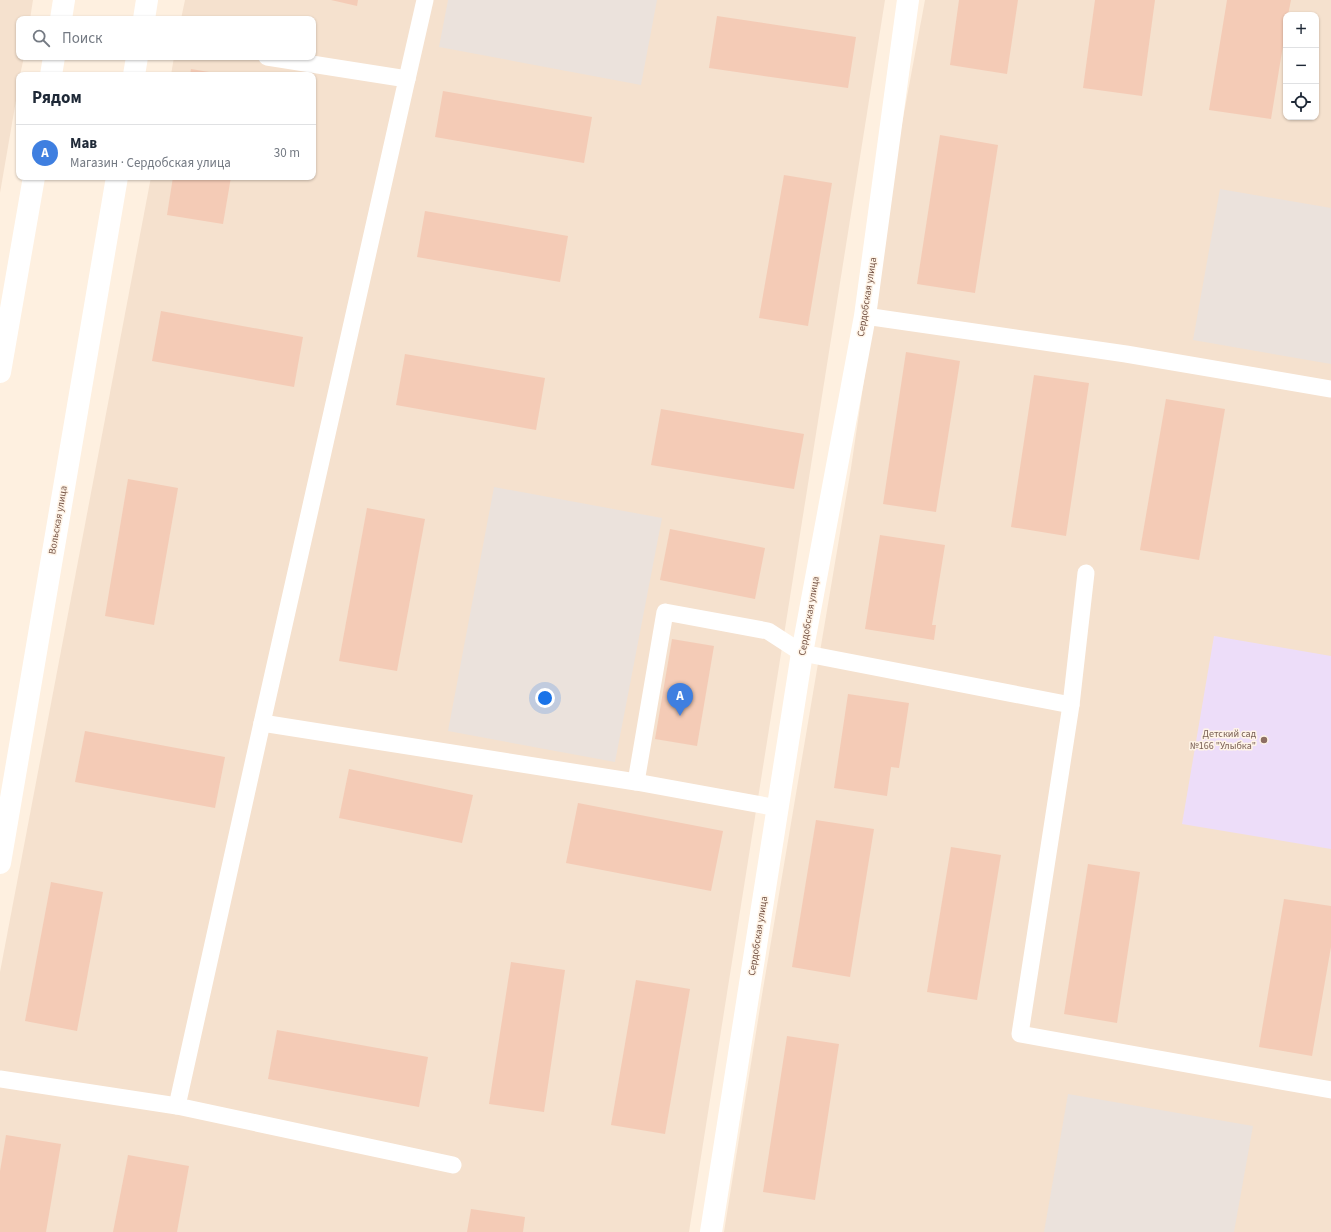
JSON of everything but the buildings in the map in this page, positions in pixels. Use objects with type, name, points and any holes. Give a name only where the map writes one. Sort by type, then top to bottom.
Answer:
[{"type":"street","points":[[61,16],[64,0]]},
{"type":"street","points":[[144,16],[147,0]]},
{"type":"street","name":"Сердобская улица","points":[[711,1232],[802,653],[866,316],[908,0]]},
{"type":"street","points":[[52,72],[54,60]]},
{"type":"street","points":[[134,72],[136,60]]},
{"type":"street","points":[[0,372],[33,180]]},
{"type":"street","name":"Вольская улица","points":[[0,863],[116,180]]},
{"type":"lane","points":[[177,1106],[425,0]]},
{"type":"lane","points":[[286,60],[407,79]]},
{"type":"lane","points":[[866,316],[1126,354],[1331,389]]},
{"type":"lane","points":[[1086,573],[1071,705],[1020,1034],[1331,1090]]},
{"type":"lane","points":[[636,782],[665,612],[768,631],[802,653],[1071,705]]},
{"type":"lane","points":[[262,723],[636,782],[778,808]]},
{"type":"lane","points":[[0,1080],[177,1106],[453,1165]]},
{"type":"shaded area","points":[[0,0],[33,0],[30,16],[16,16],[16,60],[23,60],[21,72],[16,72],[16,100],[0,193]]},
{"type":"shaded area","points":[[185,0],[885,0],[689,1232],[0,1232],[0,972],[150,180],[316,180],[316,72],[172,72],[174,60],[316,60],[316,16],[182,16]]},
{"type":"shaded area","points":[[448,0],[657,0],[641,85],[439,47]]},
{"type":"shaded area","points":[[925,0],[1331,0],[1331,1232],[724,1232],[762,995],[851,468],[901,129]]},
{"type":"shaded area","points":[[1220,189],[1331,208],[1331,364],[1193,340]]},
{"type":"shaded area","points":[[494,487],[662,518],[615,762],[448,731]]},
{"type":"shaded area","name":"Детский сад №166 \"Улыбка\"","points":[[1214,636],[1331,656],[1331,849],[1182,824]]},
{"type":"shaded area","points":[[1068,1094],[1253,1126],[1234,1232],[1044,1232]]},
{"type":"place","name":"Мав","points":[[680,716]]},
{"type":"place","name":"Детский сад №166 \"Улыбка\"","points":[[1264,740]]}]
